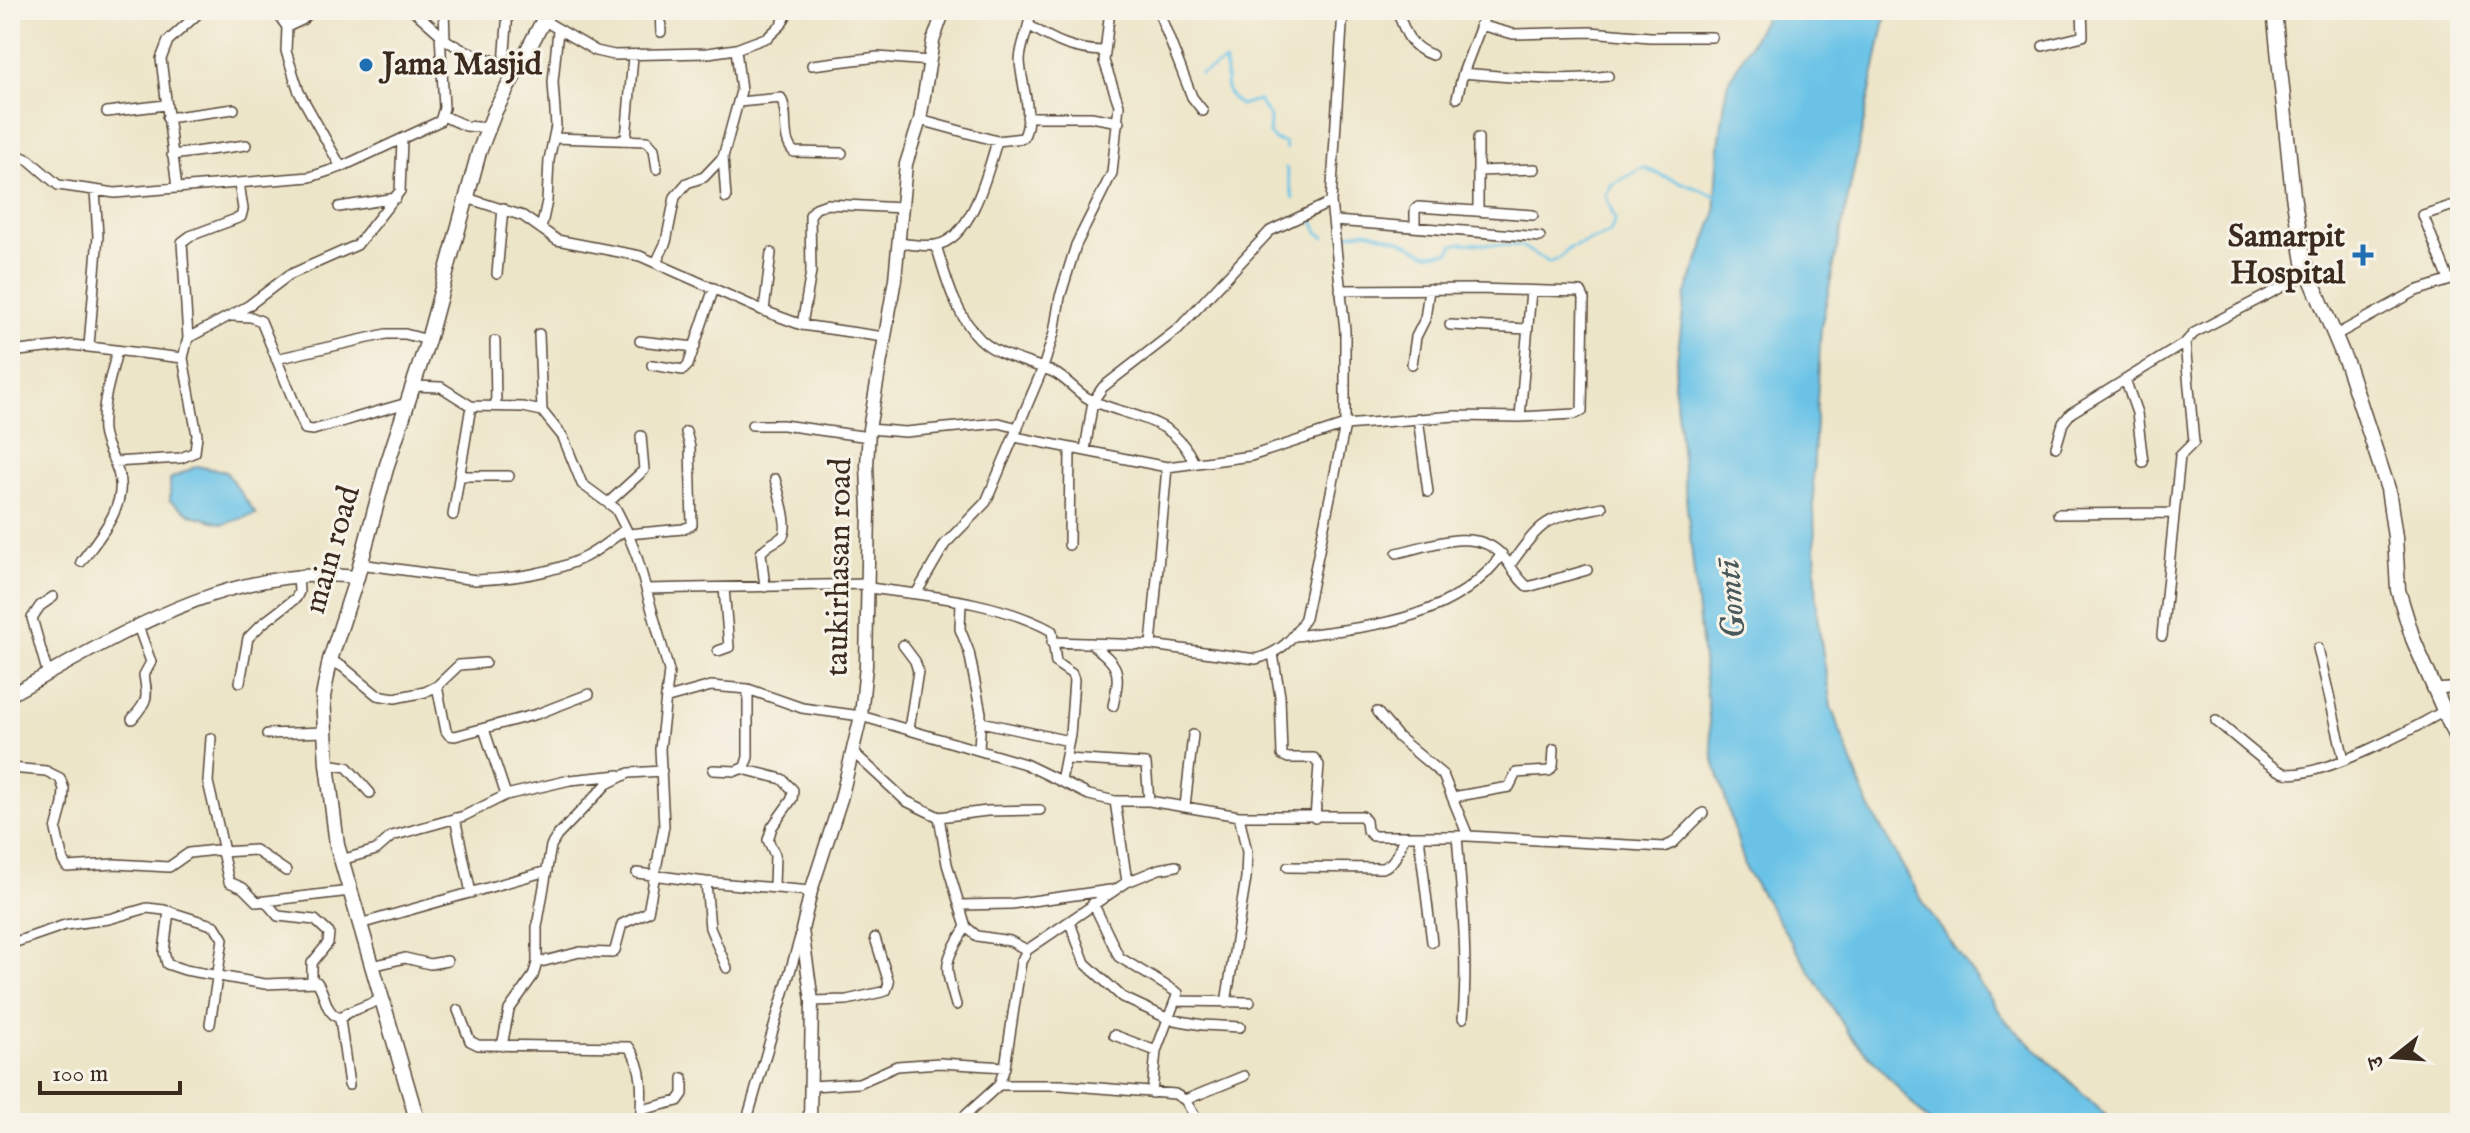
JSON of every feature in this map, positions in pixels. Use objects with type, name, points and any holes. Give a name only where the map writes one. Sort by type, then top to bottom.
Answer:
[{"type":"main road","points":[[2270,11],[2304,262],[2348,367],[2388,489],[2398,590],[2413,639],[2460,747]]},
{"type":"main road","name":"main road","points":[[418,1123],[341,860],[332,816],[323,697],[330,660],[489,128],[510,67],[546,15]]},
{"type":"street","points":[[177,188],[161,70],[163,49],[202,10]]},
{"type":"street","points":[[275,10],[287,27],[286,51],[299,92],[341,167]]},
{"type":"street","points":[[287,27],[313,10]]},
{"type":"street","points":[[413,10],[461,49],[510,67],[508,10]]},
{"type":"street","points":[[10,152],[29,160],[58,185],[115,193],[310,177],[341,167],[432,127],[443,116],[444,10]]},
{"type":"street","points":[[660,10],[661,32]]},
{"type":"street","points":[[546,15],[558,30],[596,51],[633,56],[736,49],[775,32],[789,10]]},
{"type":"street","name":"taukirhasan road","points":[[810,1123],[812,1001],[802,930],[861,716],[866,666],[869,433],[895,279],[906,164],[920,120],[930,61],[944,10]]},
{"type":"street","points":[[920,120],[997,141],[1023,138],[1027,117],[1020,55],[1030,26],[1031,10]]},
{"type":"street","points":[[916,594],[945,544],[986,502],[1043,368],[1076,245],[1112,173],[1119,105],[1103,51],[1110,10]]},
{"type":"street","points":[[1158,10],[1192,97],[1203,111]]},
{"type":"street","points":[[1052,642],[1151,645],[1256,659],[1273,654],[1295,636],[1305,618],[1345,425],[1346,361],[1331,202],[1343,10]]},
{"type":"street","points":[[1397,10],[1408,39],[1417,50],[1432,55]]},
{"type":"street","points":[[1457,98],[1487,10]]},
{"type":"street","points":[[2043,46],[2083,36],[2082,10]]},
{"type":"street","points":[[1480,25],[1513,34],[1590,32],[1650,37],[1712,37]]},
{"type":"street","points":[[1030,26],[1078,50],[1103,51]]},
{"type":"street","points":[[541,229],[556,126],[553,82],[558,30]]},
{"type":"street","points":[[726,198],[723,157],[739,102],[741,79],[736,49]]},
{"type":"street","points":[[626,139],[633,56]]},
{"type":"street","points":[[812,65],[854,58],[930,61]]},
{"type":"street","points":[[1463,73],[1518,78],[1589,79],[1608,76]]},
{"type":"street","points":[[739,102],[781,98],[786,139],[794,152],[842,153]]},
{"type":"street","points":[[107,112],[165,105]]},
{"type":"street","points":[[167,118],[234,109]]},
{"type":"street","points":[[443,116],[466,126],[489,128]]},
{"type":"street","points":[[1027,117],[1091,117],[1119,122]]},
{"type":"street","points":[[554,138],[647,141],[651,144],[657,169]]},
{"type":"street","points":[[1478,138],[1478,211]]},
{"type":"street","points":[[188,338],[248,306],[289,275],[357,245],[396,198],[402,180],[402,140]]},
{"type":"street","points":[[898,243],[936,245],[953,237],[967,220],[986,177],[997,141]]},
{"type":"street","points":[[172,155],[246,145]]},
{"type":"street","points":[[656,263],[666,242],[675,197],[687,183],[704,177],[723,157]]},
{"type":"street","points":[[1478,171],[1535,169]]},
{"type":"street","points":[[114,462],[181,458],[195,452],[197,435],[183,358],[188,338],[182,242],[190,236],[241,217],[243,209],[239,183]]},
{"type":"street","points":[[89,346],[98,236],[95,191]]},
{"type":"street","points":[[339,207],[396,198]]},
{"type":"street","points":[[467,198],[523,216],[557,240],[614,250],[656,263],[802,325],[884,337]]},
{"type":"street","points":[[1085,450],[1089,398],[1187,320],[1270,231],[1331,202]]},
{"type":"street","points":[[2449,280],[2423,215],[2460,203]]},
{"type":"street","points":[[802,325],[811,272],[810,215],[816,208],[827,204],[902,208]]},
{"type":"street","points":[[1415,227],[1415,210],[1418,207],[1533,215]]},
{"type":"street","points":[[497,274],[503,208]]},
{"type":"street","points":[[1335,221],[1540,237]]},
{"type":"street","points":[[936,245],[949,290],[979,338],[994,350],[1056,373],[1089,398],[1153,421],[1181,439],[1194,463]]},
{"type":"street","points":[[764,311],[771,253]]},
{"type":"street","points":[[2056,447],[2063,423],[2071,413],[2126,382],[2185,343],[2194,333],[2309,273]]},
{"type":"street","points":[[2334,336],[2416,291],[2460,277]]},
{"type":"street","points":[[652,365],[683,370],[695,347],[714,288]]},
{"type":"street","points":[[1412,364],[1416,337],[1425,319],[1429,289]]},
{"type":"street","points":[[752,425],[869,433],[999,423],[1017,433],[1070,448],[1167,467],[1251,456],[1345,425],[1418,418],[1520,417],[1582,411],[1583,294],[1578,291],[1340,290]]},
{"type":"street","points":[[1520,417],[1531,291]]},
{"type":"street","points":[[230,316],[261,321],[305,429],[313,430],[407,403]]},
{"type":"street","points":[[1450,325],[1527,329]]},
{"type":"street","points":[[276,359],[386,334],[405,334],[428,340]]},
{"type":"street","points":[[539,334],[542,411]]},
{"type":"street","points":[[495,341],[496,406]]},
{"type":"street","points":[[640,341],[695,347]]},
{"type":"street","points":[[2162,636],[2180,456],[2194,442],[2185,343]]},
{"type":"street","points":[[10,352],[72,345],[183,358]]},
{"type":"street","points":[[81,562],[116,508],[121,485],[106,446],[103,419],[117,351]]},
{"type":"street","points":[[2126,382],[2137,413],[2143,462]]},
{"type":"street","points":[[413,386],[441,387],[471,406],[542,411],[549,417],[563,437],[582,484],[616,509],[627,532],[669,671],[660,749],[664,826],[648,912],[622,924],[612,953],[580,952],[537,963]]},
{"type":"street","points":[[453,515],[471,406]]},
{"type":"street","points":[[1418,418],[1428,492]]},
{"type":"street","points":[[10,695],[138,626],[228,589],[298,575],[359,570],[491,580],[563,567],[627,532],[683,529],[692,525],[690,447],[686,432]]},
{"type":"street","points":[[609,502],[644,470],[641,436]]},
{"type":"street","points":[[1069,545],[1070,448]]},
{"type":"street","points":[[1151,645],[1167,467]]},
{"type":"street","points":[[460,476],[509,476]]},
{"type":"street","points":[[765,587],[761,553],[783,536],[787,528],[775,479]]},
{"type":"street","points":[[1510,565],[1532,535],[1550,519],[1602,507]]},
{"type":"street","points":[[2058,514],[2173,513]]},
{"type":"street","points":[[1397,553],[1459,540],[1487,543],[1502,554],[1528,587],[1587,570]]},
{"type":"street","points":[[1295,636],[1354,629],[1442,605],[1484,577],[1502,554]]},
{"type":"street","points":[[240,682],[248,638],[296,598],[298,575]]},
{"type":"street","points":[[646,589],[868,586],[1009,612],[1034,621],[1052,631],[1056,663],[1072,674],[1074,680],[1067,759],[1061,781]]},
{"type":"street","points":[[718,651],[729,647],[724,588]]},
{"type":"street","points":[[48,675],[32,618],[40,606],[53,597]]},
{"type":"street","points":[[961,602],[960,629],[978,685],[981,722],[979,750]]},
{"type":"street","points":[[132,719],[145,704],[144,675],[151,662],[138,626]]},
{"type":"street","points":[[1090,643],[1111,659],[1118,672],[1113,706]]},
{"type":"street","points":[[903,645],[918,671],[909,729]]},
{"type":"street","points":[[2318,648],[2344,759]]},
{"type":"street","points":[[1273,654],[1280,696],[1282,755],[1288,758],[1314,758],[1319,765],[1315,818]]},
{"type":"street","points":[[330,660],[385,697],[425,692],[437,686],[459,665],[485,663]]},
{"type":"street","points":[[437,686],[449,735],[455,736],[537,714],[589,694]]},
{"type":"street","points":[[668,698],[711,686],[748,689],[802,708],[861,716],[1025,764],[1089,795],[1115,801],[1149,801],[1185,806],[1239,816],[1362,816],[1370,834],[1664,847],[1673,843],[1703,813]]},
{"type":"street","points":[[2436,689],[2460,687]]},
{"type":"street","points":[[743,769],[748,757],[748,689]]},
{"type":"street","points":[[2216,721],[2284,773],[2318,768],[2344,759],[2406,732],[2444,711]]},
{"type":"street","points":[[1377,712],[1399,738],[1443,775],[1468,836]]},
{"type":"street","points":[[981,722],[1069,741]]},
{"type":"street","points":[[484,729],[506,795]]},
{"type":"street","points":[[267,734],[324,732]]},
{"type":"street","points":[[1185,806],[1193,735]]},
{"type":"street","points":[[211,738],[208,782],[229,882],[243,888],[257,902],[350,891]]},
{"type":"street","points":[[1453,797],[1509,787],[1516,773],[1549,771],[1553,766],[1554,749]]},
{"type":"street","points":[[853,752],[906,801],[939,817],[987,811],[1040,810]]},
{"type":"street","points":[[1067,759],[1146,764],[1149,801]]},
{"type":"street","points":[[327,764],[347,767],[370,793]]},
{"type":"street","points":[[10,768],[46,771],[60,778],[64,789],[63,804],[56,830],[67,867],[115,864],[169,867],[189,853],[255,850],[286,871]]},
{"type":"street","points":[[713,770],[743,769],[782,779],[793,790],[790,803],[772,827],[768,840],[775,855],[774,887]]},
{"type":"street","points":[[341,860],[376,850],[392,836],[455,818],[506,795],[570,780],[662,771]]},
{"type":"street","points":[[502,1046],[509,1010],[533,976],[537,963],[537,927],[551,846],[607,784],[623,775]]},
{"type":"street","points":[[1115,801],[1127,882]]},
{"type":"street","points":[[1226,1003],[1246,878],[1247,852],[1239,816]]},
{"type":"street","points":[[939,817],[947,864],[966,927],[977,936],[1010,941],[1027,950]]},
{"type":"street","points":[[455,818],[471,893]]},
{"type":"street","points":[[1457,836],[1465,934],[1463,1018]]},
{"type":"street","points":[[1288,867],[1382,868],[1395,859],[1404,837]]},
{"type":"street","points":[[1419,837],[1432,942]]},
{"type":"street","points":[[957,1123],[999,1085],[1005,1067],[1021,962],[1027,950],[1127,882],[1159,869],[1176,866]]},
{"type":"street","points":[[360,924],[547,871]]},
{"type":"street","points":[[637,873],[811,891]]},
{"type":"street","points":[[706,882],[710,928],[727,968]]},
{"type":"street","points":[[959,905],[1011,904],[1113,890]]},
{"type":"street","points":[[266,902],[278,916],[315,920],[329,933],[328,943],[312,963],[312,982]]},
{"type":"street","points":[[1093,903],[1119,957],[1176,991],[1177,1001],[1156,1051],[1152,1093]]},
{"type":"street","points":[[10,944],[65,925],[109,919],[139,909],[169,911],[219,930],[223,939],[210,1024]]},
{"type":"street","points":[[169,911],[164,952],[167,964],[218,977],[265,984],[317,982],[325,1005],[332,1015],[340,1019]]},
{"type":"street","points":[[1070,923],[1091,972],[1122,997],[1169,1019],[1240,1027]]},
{"type":"street","points":[[956,1005],[945,969],[948,957],[966,927]]},
{"type":"street","points":[[746,1123],[802,930]]},
{"type":"street","points":[[812,1001],[847,1000],[886,991],[889,983],[875,938]]},
{"type":"street","points":[[372,966],[405,958],[430,964],[447,961]]},
{"type":"street","points":[[340,1019],[347,1013],[382,999]]},
{"type":"street","points":[[1177,1001],[1250,1002]]},
{"type":"street","points":[[458,1010],[473,1044],[629,1047],[638,1064],[642,1093],[640,1123]]},
{"type":"street","points":[[340,1019],[349,1085]]},
{"type":"street","points":[[1114,1035],[1156,1051]]},
{"type":"street","points":[[812,1086],[859,1083],[897,1066],[940,1063],[1005,1067]]},
{"type":"street","points":[[1185,1100],[1244,1076]]},
{"type":"street","points":[[641,1110],[678,1101],[683,1094],[683,1078]]},
{"type":"street","points":[[999,1085],[1061,1085],[1175,1094],[1185,1100],[1199,1123]]},
{"type":"water","name":"Gomtī","points":[[1769,10],[1887,10],[1821,327],[1813,475],[1817,615],[1831,707],[1869,807],[1926,907],[2007,1022],[2114,1123],[1930,1123],[1849,1034],[1746,869],[1713,757],[1674,382],[1685,297],[1715,215],[1727,85]]},
{"type":"water","points":[[197,466],[226,472],[256,514],[224,524],[192,515],[170,501],[170,479]]},
{"type":"waterway","points":[[1200,74],[1225,62],[1226,86],[1230,96],[1240,105],[1258,100],[1270,118],[1269,134],[1285,143],[1286,149]]},
{"type":"waterway","points":[[1286,168],[1293,198]]},
{"type":"waterway","points":[[1342,235],[1367,231],[1397,239],[1428,254],[1450,252],[1453,245],[1461,243],[1521,246],[1550,263],[1568,249],[1610,233],[1615,220],[1606,196],[1611,185],[1643,168],[1719,197]]},
{"type":"waterway","points":[[1312,219],[1318,232],[1325,237]]},
{"type":"place","name":"Jama Masjid","points":[[366,65]]},
{"type":"place","name":"Samarpit Hospital","points":[[2363,255]]}]
